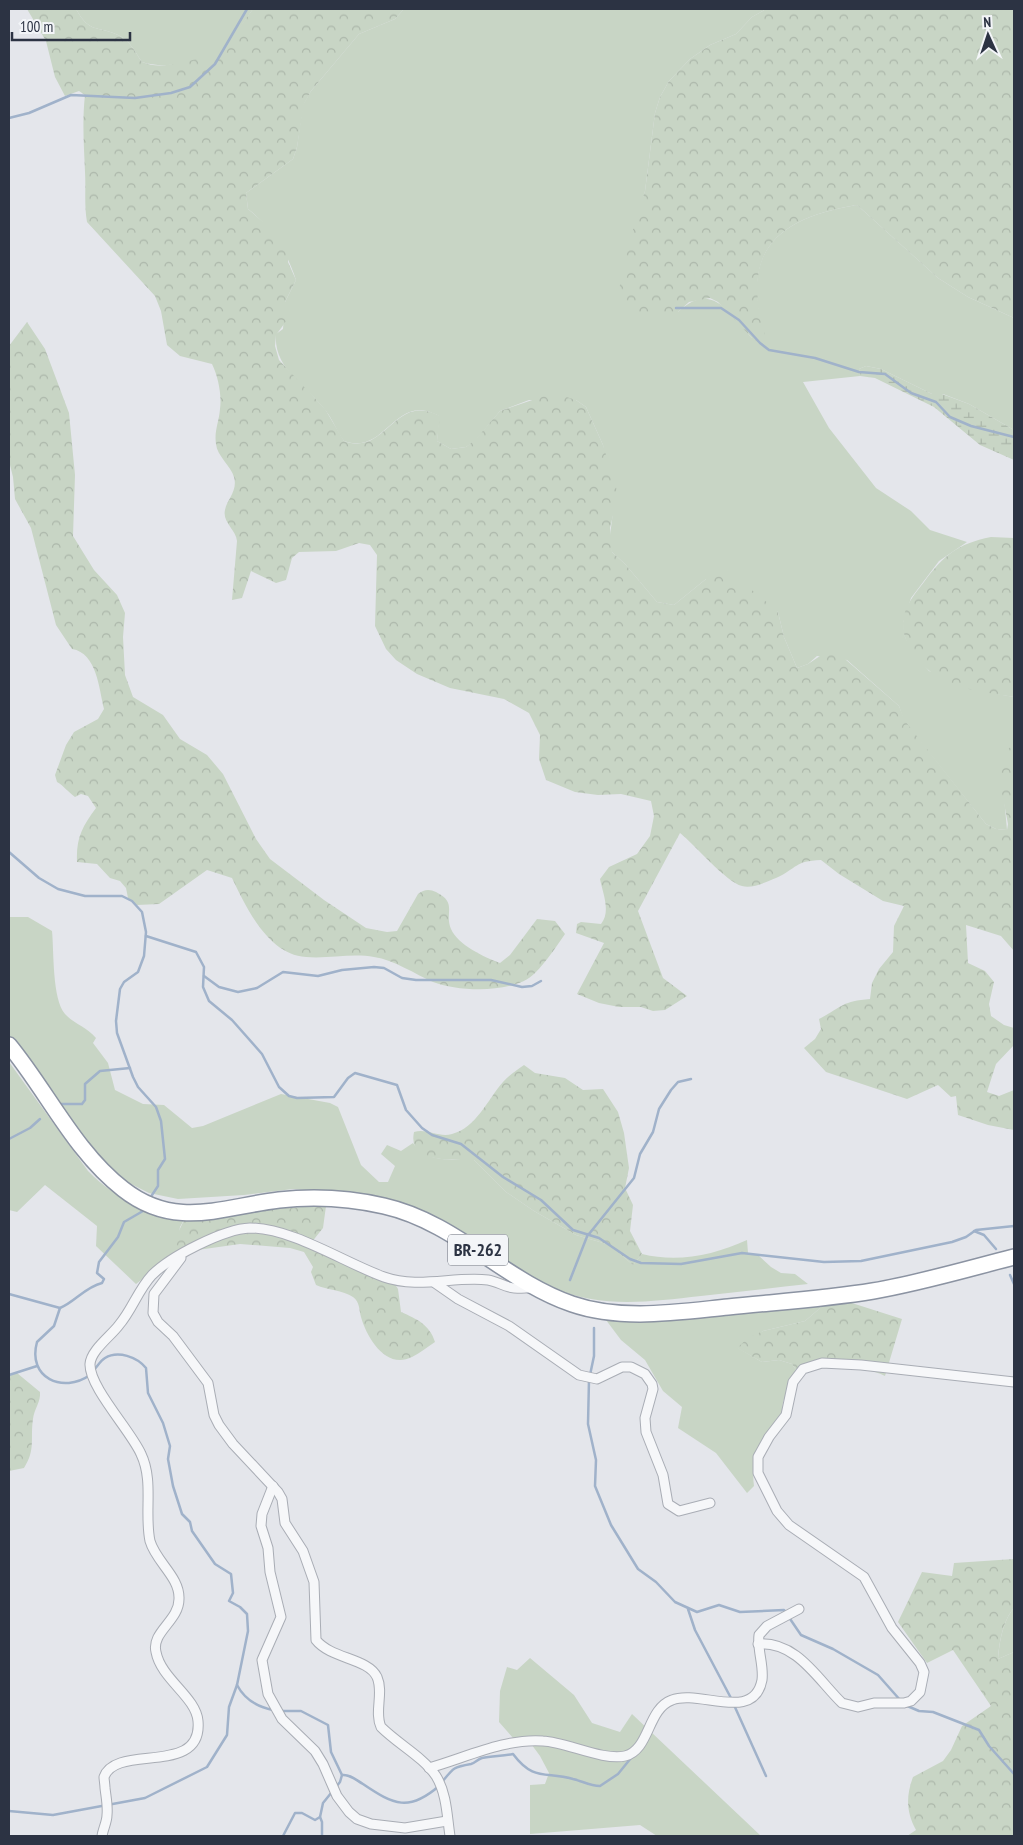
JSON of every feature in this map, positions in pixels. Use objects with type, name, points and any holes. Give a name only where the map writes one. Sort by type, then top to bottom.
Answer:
[{"type":"highway","name":"BR-262","points":[[9,1045],[94,1160],[124,1190],[148,1204],[184,1214],[205,1213],[278,1200],[310,1197],[346,1199],[388,1207],[431,1223],[536,1288],[575,1305],[608,1311],[645,1314],[873,1291],[1014,1257]]},
{"type":"street","points":[[102,1836],[107,1816],[104,1780],[107,1773],[124,1762],[162,1757],[182,1752],[192,1743],[198,1730],[196,1713],[166,1674],[156,1652],[155,1643],[176,1614],[180,1595],[175,1582],[151,1545],[144,1461],[96,1386],[90,1367],[93,1356],[123,1321],[142,1288],[153,1274],[186,1252],[236,1230],[262,1229],[294,1239],[387,1278],[435,1283],[488,1280],[511,1287],[536,1288]]},
{"type":"street","points":[[186,1252],[154,1294],[153,1313],[158,1322],[173,1336],[208,1382],[214,1415],[218,1425],[233,1444],[273,1486],[282,1499],[285,1523],[303,1551],[315,1591],[316,1640],[331,1653],[371,1669],[378,1680],[378,1714],[381,1727],[429,1768],[441,1788],[450,1836]]},
{"type":"street","points":[[435,1283],[458,1299],[509,1326],[579,1375],[597,1379],[622,1367],[631,1367],[645,1374],[653,1389],[645,1418],[646,1432],[664,1476],[668,1504],[679,1511],[710,1503]]},
{"type":"street","points":[[758,1644],[778,1646],[797,1656],[842,1704],[850,1707],[874,1703],[904,1703],[911,1701],[920,1692],[924,1680],[923,1667],[892,1628],[869,1584],[858,1572],[789,1526],[777,1511],[758,1473],[758,1458],[769,1437],[784,1419],[793,1382],[803,1369],[822,1363],[861,1365],[1014,1382]]},
{"type":"street","points":[[273,1486],[262,1514],[261,1526],[268,1548],[270,1572],[281,1617],[262,1660],[268,1694],[282,1719],[315,1751],[337,1796],[357,1819],[378,1826],[405,1828],[447,1821]]},
{"type":"street","points":[[429,1768],[525,1741],[543,1741],[615,1756],[628,1755],[638,1747],[656,1713],[671,1700],[691,1697],[742,1703],[751,1698],[758,1690],[762,1680],[758,1644],[761,1631],[799,1609]]},
{"type":"green space","points":[[27,9],[76,9],[90,26],[118,35],[126,40],[142,62],[162,65],[209,55],[225,45],[253,9],[404,9],[395,19],[359,34],[311,91],[304,104],[297,147],[293,159],[246,193],[248,209],[283,239],[288,246],[288,262],[296,280],[285,302],[287,320],[276,335],[275,346],[279,360],[325,409],[344,441],[359,444],[381,434],[400,418],[411,412],[424,411],[440,416],[437,441],[451,449],[466,447],[475,440],[500,411],[544,396],[560,395],[576,400],[586,407],[603,445],[618,494],[610,528],[612,552],[625,564],[657,602],[674,605],[706,579],[724,575],[755,592],[778,612],[784,637],[797,668],[808,664],[826,652],[837,652],[899,706],[905,721],[986,824],[996,829],[1007,830],[1008,824],[997,767],[1003,752],[1014,745],[1014,951],[1001,936],[966,925],[968,963],[985,971],[994,982],[989,1004],[991,1016],[1004,1025],[1014,1028],[1014,1045],[996,1064],[987,1092],[999,1096],[1014,1090],[1014,1130],[988,1125],[958,1115],[956,1096],[951,1097],[938,1085],[907,1099],[826,1072],[804,1048],[815,1039],[821,1029],[819,1019],[848,1003],[870,999],[872,983],[879,969],[893,952],[894,926],[904,906],[883,901],[839,874],[821,860],[801,863],[776,878],[759,885],[746,887],[735,883],[719,871],[680,833],[638,911],[663,978],[687,996],[665,1010],[653,1011],[641,1007],[619,1007],[599,1003],[577,994],[604,943],[576,933],[577,924],[581,922],[601,924],[606,908],[600,879],[609,867],[637,854],[650,836],[654,816],[651,801],[621,794],[598,795],[575,792],[546,780],[539,759],[540,735],[529,713],[504,699],[450,688],[417,674],[396,660],[386,649],[375,626],[377,555],[370,545],[359,543],[336,551],[299,552],[292,558],[286,580],[276,583],[251,571],[242,598],[232,600],[237,541],[225,518],[225,510],[235,487],[235,482],[216,444],[220,392],[216,374],[212,364],[180,356],[167,345],[161,311],[155,296],[87,222],[85,203],[85,95],[79,91],[65,96],[55,77],[46,41]]},
{"type":"green space","points":[[76,9],[253,9],[233,38],[217,52],[185,63],[162,65],[142,62],[126,40],[118,35],[90,26]]},
{"type":"green space","points":[[404,9],[766,9],[752,17],[736,34],[710,45],[690,59],[669,81],[660,97],[655,113],[645,191],[640,212],[678,312],[690,303],[701,299],[710,300],[727,310],[752,338],[764,335],[758,306],[757,281],[762,260],[772,243],[786,230],[805,219],[857,205],[938,278],[968,297],[1014,318],[1014,430],[969,404],[943,394],[932,394],[881,369],[866,366],[859,369],[860,376],[803,382],[829,428],[876,488],[911,511],[930,530],[967,542],[939,561],[911,598],[903,623],[905,637],[912,650],[929,671],[997,694],[1014,697],[1014,745],[1000,779],[1004,797],[1007,830],[996,829],[986,824],[904,721],[899,706],[847,660],[817,656],[808,664],[797,668],[784,637],[778,612],[706,579],[674,605],[657,602],[625,564],[612,552],[609,543],[613,512],[603,445],[586,407],[576,400],[529,400],[500,411],[475,441],[466,447],[451,449],[437,441],[439,416],[424,411],[411,411],[371,440],[359,443],[344,441],[326,411],[285,367],[277,346],[276,334],[283,329],[285,302],[296,280],[278,241],[257,216],[248,209],[246,193],[293,159],[297,147],[303,105],[311,91],[359,34],[395,19]]},
{"type":"green space","points":[[766,9],[1014,9],[1014,318],[968,297],[938,278],[857,205],[805,219],[786,230],[772,243],[762,260],[758,281],[758,306],[765,335],[758,342],[718,302],[710,298],[689,302],[678,312],[644,318],[626,309],[619,298],[620,284],[628,246],[645,191],[655,113],[660,97],[669,81],[690,59],[710,45],[736,34],[752,17]]},
{"type":"green space","points":[[27,322],[45,349],[69,413],[75,475],[73,536],[94,570],[117,595],[125,613],[123,637],[125,675],[133,697],[163,715],[180,739],[207,755],[223,774],[256,839],[270,859],[324,900],[366,928],[387,932],[397,931],[418,894],[425,890],[434,891],[443,896],[449,904],[449,923],[454,935],[479,954],[500,963],[510,955],[537,919],[555,921],[565,934],[547,959],[526,980],[501,988],[457,988],[433,982],[397,964],[374,957],[306,957],[292,954],[280,948],[260,928],[232,878],[207,870],[159,904],[137,905],[128,898],[126,888],[120,881],[110,878],[97,864],[77,862],[81,833],[96,808],[88,796],[81,794],[75,797],[57,782],[55,775],[66,745],[74,732],[98,719],[104,709],[96,673],[92,664],[87,657],[72,649],[56,625],[31,528],[15,499],[9,461],[9,346]]},
{"type":"green space","points":[[866,366],[881,369],[932,394],[942,394],[969,404],[1014,430],[1014,460],[980,445],[934,407],[875,378],[860,376],[859,369]]},
{"type":"green space","points":[[991,537],[1014,538],[1014,697],[958,686],[933,674],[912,651],[904,632],[903,623],[907,606],[938,565],[960,547]]},
{"type":"green space","points":[[9,917],[28,917],[52,931],[54,974],[61,1007],[65,1014],[96,1038],[93,1043],[108,1063],[115,1090],[143,1104],[164,1105],[192,1128],[203,1126],[281,1094],[330,1103],[338,1107],[361,1165],[379,1182],[388,1182],[395,1166],[381,1154],[387,1145],[401,1151],[413,1143],[418,1149],[432,1157],[474,1160],[506,1192],[534,1211],[576,1235],[610,1245],[633,1265],[642,1254],[669,1258],[696,1256],[722,1250],[747,1240],[748,1253],[758,1255],[781,1273],[795,1274],[808,1284],[643,1302],[588,1299],[550,1287],[362,1195],[293,1189],[244,1195],[178,1199],[149,1193],[123,1180],[101,1161],[9,1036]]},
{"type":"green space","points":[[9,1062],[88,1171],[99,1182],[133,1202],[185,1218],[180,1227],[176,1253],[136,1284],[96,1246],[97,1226],[45,1185],[17,1212],[9,1210]]},
{"type":"green space","points":[[524,1065],[535,1073],[565,1078],[583,1090],[603,1089],[618,1112],[624,1133],[629,1168],[625,1188],[633,1205],[630,1231],[642,1254],[633,1265],[610,1245],[576,1235],[534,1211],[506,1192],[474,1160],[433,1158],[417,1150],[414,1142],[414,1132],[424,1131],[447,1135],[460,1131],[475,1119],[505,1079]]},
{"type":"green space","points":[[326,1206],[323,1228],[311,1243],[334,1250],[393,1281],[398,1289],[401,1312],[426,1327],[435,1342],[412,1357],[403,1360],[386,1356],[379,1350],[368,1334],[355,1299],[345,1293],[316,1285],[311,1272],[313,1267],[304,1252],[290,1248],[240,1244],[176,1253],[176,1237],[185,1218],[248,1210]]},
{"type":"green space","points":[[833,1297],[805,1321],[763,1331],[738,1348],[762,1362],[779,1360],[792,1364],[800,1376],[786,1395],[778,1424],[758,1455],[753,1474],[754,1486],[747,1493],[716,1453],[678,1428],[682,1407],[663,1391],[645,1360],[621,1340],[606,1320],[629,1321]]},
{"type":"green space","points":[[833,1297],[902,1319],[885,1376],[869,1370],[848,1366],[827,1366],[810,1369],[800,1376],[792,1364],[779,1360],[762,1362],[737,1348],[748,1338],[763,1331],[805,1321]]},
{"type":"green space","points":[[17,1373],[40,1392],[40,1396],[34,1415],[28,1461],[24,1468],[9,1471],[9,1376]]},
{"type":"green space","points":[[1014,1559],[1014,1608],[1004,1625],[998,1659],[1014,1652],[1014,1836],[907,1836],[916,1830],[910,1817],[908,1804],[913,1777],[943,1761],[951,1750],[962,1726],[991,1706],[953,1650],[927,1663],[898,1622],[922,1572],[952,1576],[954,1563]]},
{"type":"green space","points":[[1014,1608],[1014,1652],[998,1659],[1004,1625]]},
{"type":"green space","points":[[530,1658],[574,1695],[592,1723],[620,1732],[632,1714],[761,1836],[657,1836],[640,1825],[530,1834],[530,1785],[545,1784],[549,1773],[540,1756],[526,1737],[513,1738],[499,1722],[500,1691],[507,1667],[517,1670]]},
{"type":"waterway","points":[[9,118],[29,113],[71,95],[135,98],[171,93],[190,87],[215,64],[247,9]]},
{"type":"waterway","points":[[676,308],[721,308],[739,320],[769,350],[815,358],[859,372],[885,374],[911,393],[936,402],[950,417],[971,426],[1014,437]]},
{"type":"waterway","points":[[9,852],[39,878],[58,889],[85,896],[122,896],[132,901],[142,912],[146,932],[144,956],[138,972],[124,982],[120,989],[116,1021],[117,1033],[133,1077],[138,1087],[156,1107],[161,1121],[165,1159],[158,1170],[158,1186],[152,1195]]},
{"type":"waterway","points":[[146,936],[196,952],[204,967],[203,987],[209,1001],[232,1020],[262,1054],[279,1087],[289,1096],[297,1098],[334,1097],[348,1078],[355,1073],[397,1085],[406,1110],[422,1128],[432,1135],[461,1144],[503,1177],[541,1200],[573,1230],[599,1238],[630,1259],[641,1263],[681,1264],[742,1253],[824,1262],[861,1261],[952,1242],[966,1237],[976,1230],[1014,1226]]},
{"type":"waterway","points":[[204,976],[219,987],[238,992],[257,988],[283,972],[318,976],[342,970],[374,967],[384,968],[402,978],[416,980],[491,980],[522,987],[532,986],[541,981]]},
{"type":"waterway","points":[[59,1104],[82,1104],[85,1100],[85,1084],[100,1071],[130,1068]]},
{"type":"waterway","points":[[589,1234],[634,1178],[640,1154],[653,1132],[659,1109],[671,1090],[678,1082],[691,1079]]},
{"type":"waterway","points":[[9,1139],[30,1128],[40,1119]]},
{"type":"waterway","points":[[9,1294],[60,1308],[90,1288],[102,1283],[104,1279],[97,1273],[99,1262],[118,1237],[124,1222],[143,1211]]},
{"type":"waterway","points":[[974,1231],[984,1235],[996,1249]]},
{"type":"waterway","points":[[570,1280],[588,1234]]},
{"type":"waterway","points":[[1010,1275],[1014,1284]]},
{"type":"waterway","points":[[60,1308],[54,1326],[37,1342],[35,1355],[37,1365],[42,1373],[50,1379],[59,1382],[80,1381],[90,1375]]},
{"type":"waterway","points":[[590,1375],[594,1356],[594,1328]]},
{"type":"waterway","points":[[9,1811],[53,1815],[145,1798],[207,1767],[227,1735],[229,1707],[237,1685],[248,1631],[247,1614],[240,1607],[229,1601],[233,1593],[231,1574],[215,1564],[192,1531],[190,1522],[182,1514],[173,1486],[168,1459],[170,1446],[163,1423],[148,1393],[146,1368],[132,1358],[116,1355],[103,1359],[93,1371]]},
{"type":"waterway","points":[[9,1375],[37,1366]]},
{"type":"waterway","points":[[589,1380],[588,1424],[596,1460],[595,1486],[611,1525],[638,1569],[656,1582],[675,1602],[697,1612],[719,1605],[740,1612],[784,1610],[801,1635],[833,1649],[878,1675],[901,1701]]},
{"type":"waterway","points":[[688,1609],[695,1630],[732,1700]]},
{"type":"waterway","points":[[237,1685],[252,1702],[273,1710]]},
{"type":"waterway","points":[[734,1705],[766,1776]]},
{"type":"waterway","points":[[905,1705],[919,1711],[933,1712],[979,1730],[989,1746],[1014,1774]]},
{"type":"waterway","points":[[281,1711],[301,1711],[328,1725],[331,1752],[342,1775],[340,1782],[323,1803],[320,1817],[322,1836]]},
{"type":"waterway","points":[[442,1782],[458,1767],[482,1758],[513,1754],[520,1763],[534,1772],[600,1786],[618,1774],[631,1758]]},
{"type":"waterway","points":[[342,1775],[350,1776],[384,1797],[401,1803],[419,1800],[439,1786]]},
{"type":"waterway","points":[[283,1836],[295,1813],[302,1813],[315,1820],[320,1817]]}]
